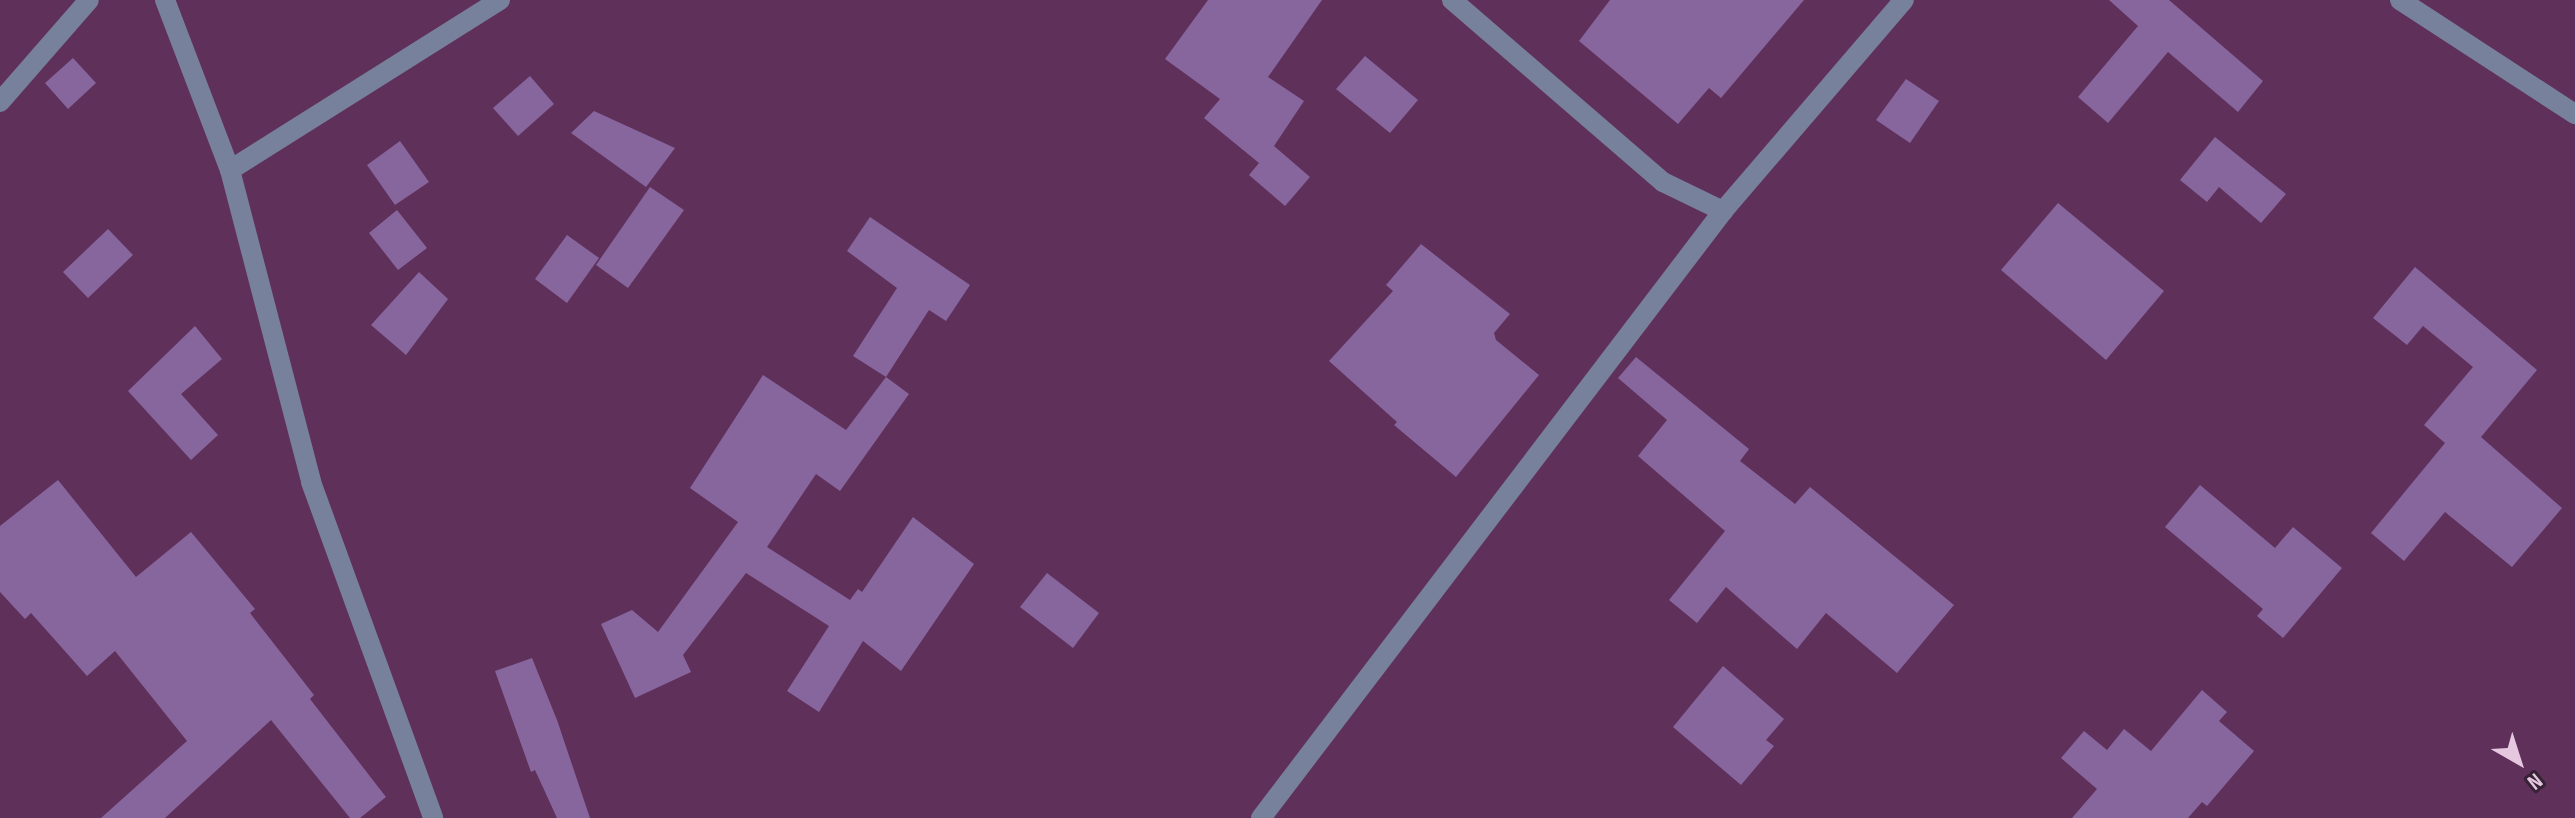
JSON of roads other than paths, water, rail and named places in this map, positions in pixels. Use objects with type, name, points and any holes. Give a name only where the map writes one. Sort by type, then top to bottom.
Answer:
[{"type":"street","points":[[0,102],[89,0]]},
{"type":"street","points":[[165,0],[230,170],[311,482],[433,818]]},
{"type":"street","points":[[230,170],[500,0]]},
{"type":"street","points":[[1452,0],[1663,182],[1723,211]]},
{"type":"street","points":[[1261,818],[1723,211],[1904,0]]},
{"type":"street","points":[[2400,0],[2575,114]]}]
